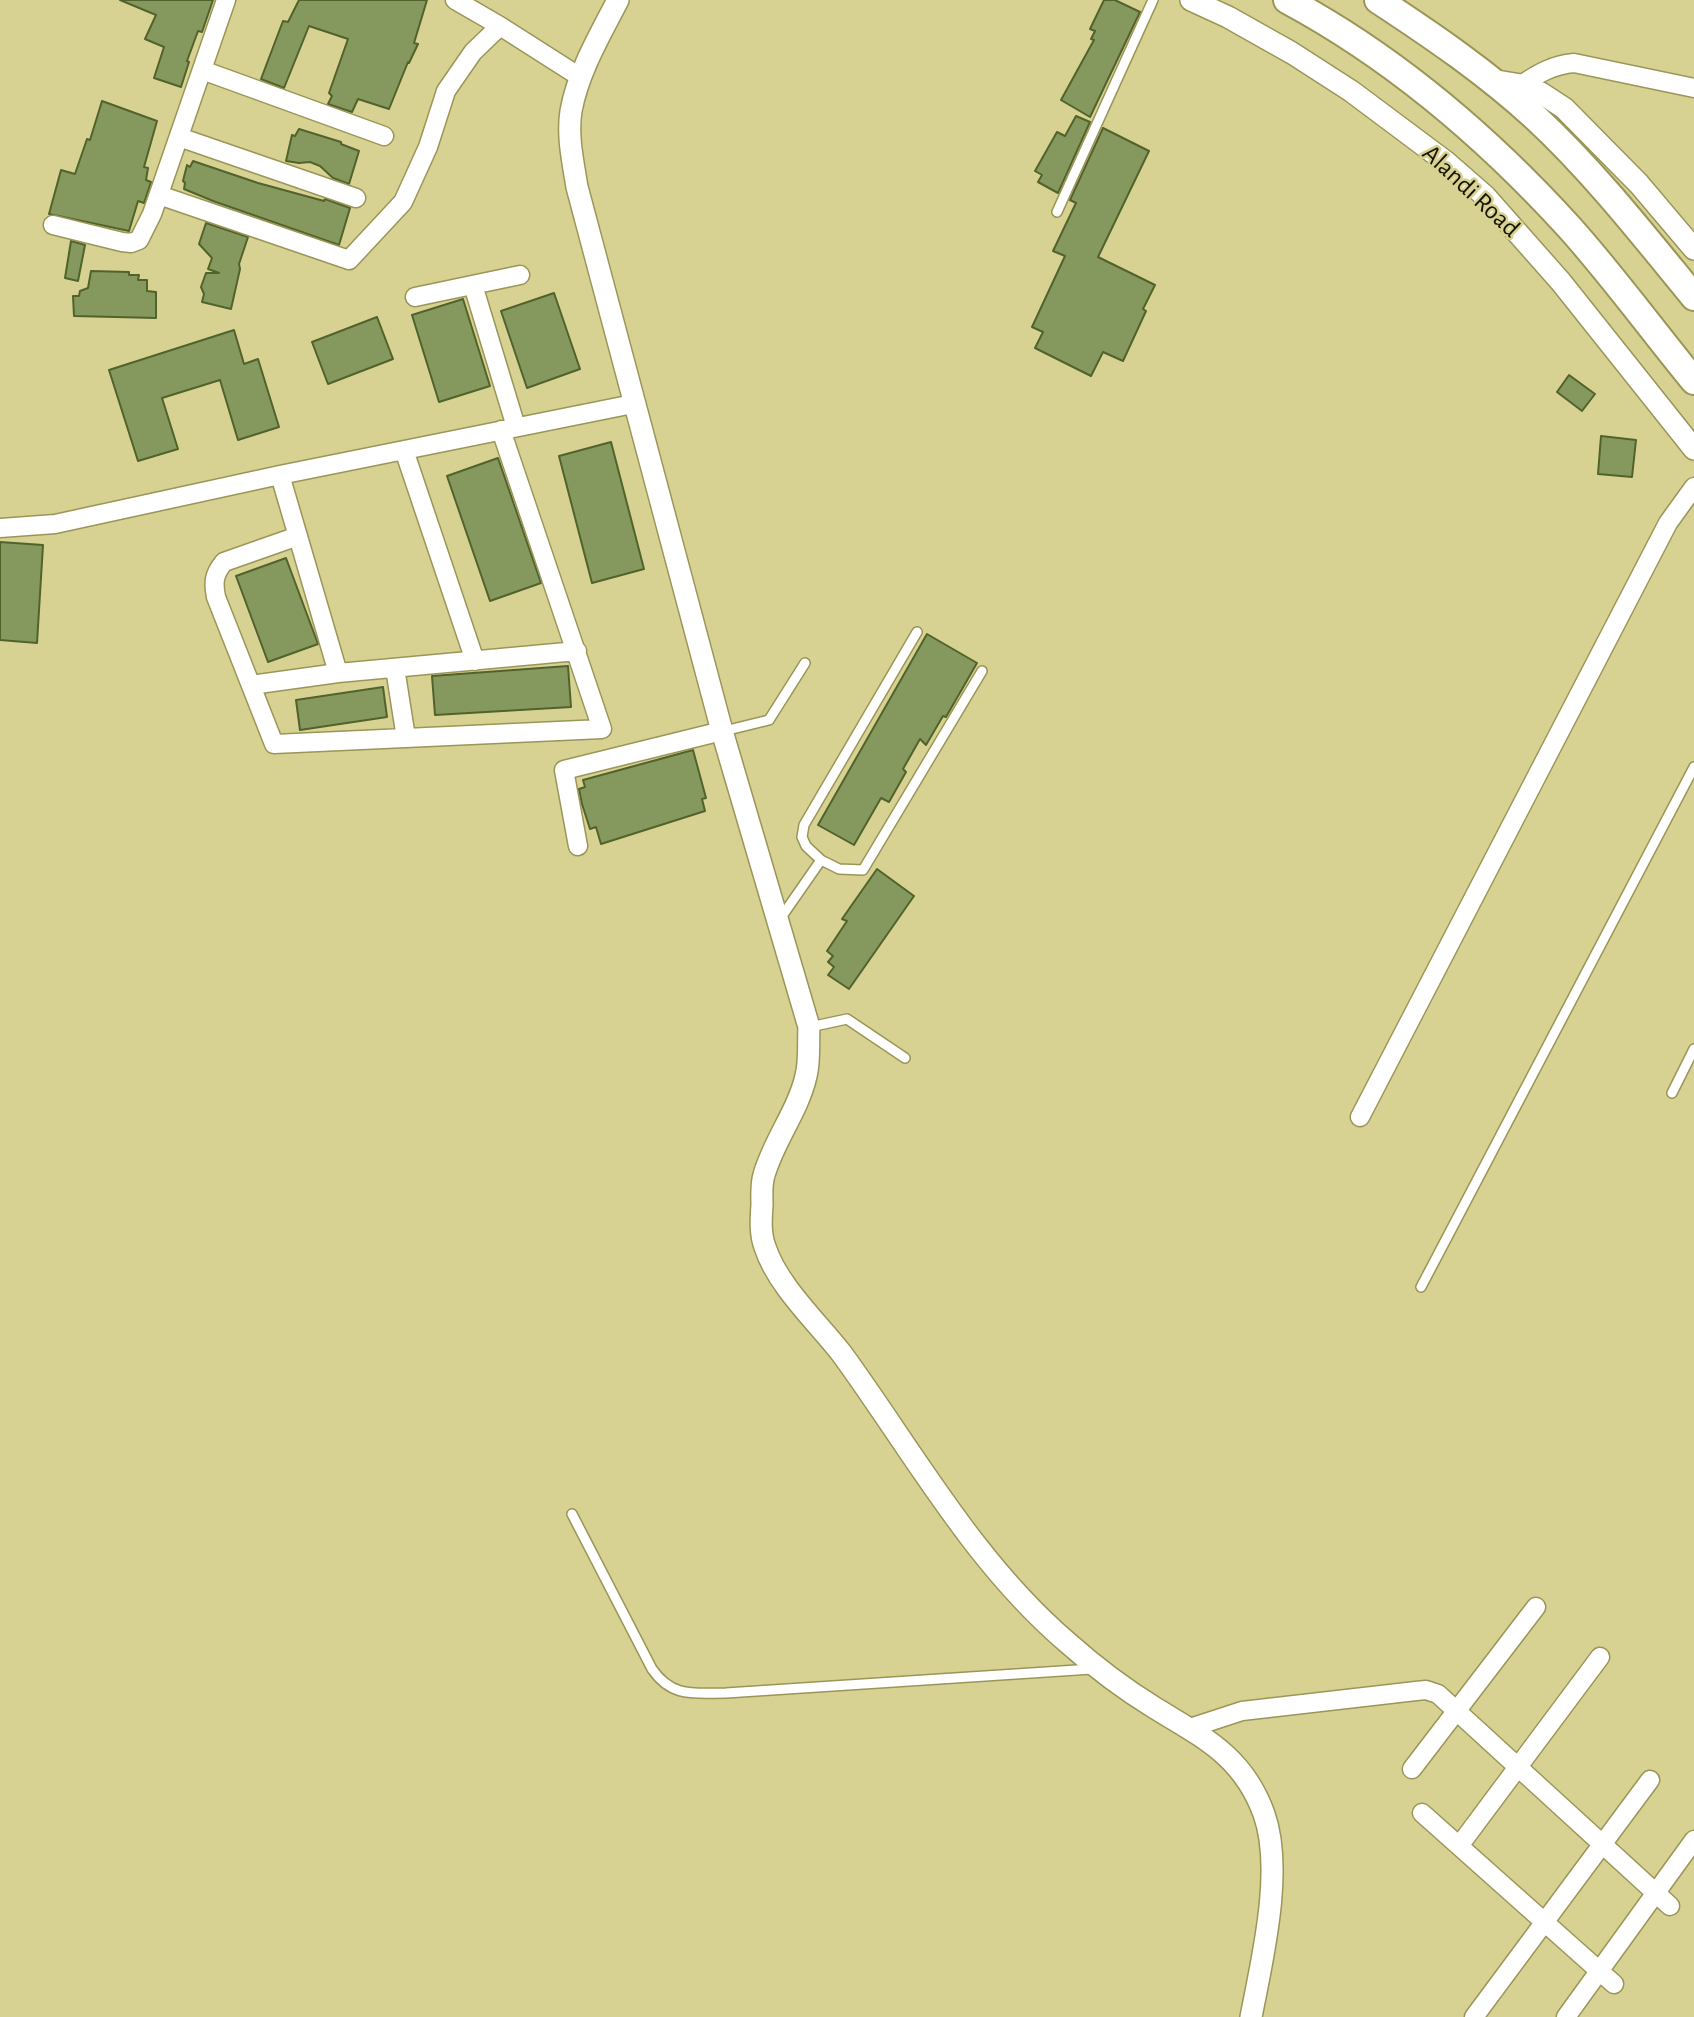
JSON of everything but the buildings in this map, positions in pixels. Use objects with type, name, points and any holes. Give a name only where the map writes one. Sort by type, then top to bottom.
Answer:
[{"type":"main road","points":[[1287,0],[1397,69],[1488,146],[1570,228],[1694,381]]},
{"type":"main road","points":[[1378,0],[1419,26],[1491,80],[1536,119],[1569,152],[1687,289]]},
{"type":"street","points":[[53,225],[131,243],[139,240],[159,195],[226,0]]},
{"type":"street","points":[[455,0],[580,77]]},
{"type":"street","points":[[618,0],[580,77],[571,112],[571,146],[577,187],[722,731],[809,1027],[807,1074],[797,1104],[763,1176],[762,1230],[765,1247],[799,1303],[859,1379],[970,1538],[1013,1589],[1055,1631],[1098,1668],[1153,1707],[1217,1745],[1253,1789],[1265,1816],[1272,1855],[1262,1956],[1251,2017]]},
{"type":"street","name":"Alandi Road","points":[[1191,0],[1228,17],[1292,53],[1351,91],[1446,162],[1485,196],[1561,282],[1694,449]]},
{"type":"street","points":[[159,195],[349,260],[402,202],[428,147],[446,91],[473,52],[500,26]]},
{"type":"street","points":[[1521,85],[1544,70],[1574,63],[1694,88]]},
{"type":"street","points":[[202,71],[384,136]]},
{"type":"street","points":[[1491,80],[1521,85],[1541,93],[1564,108],[1585,126],[1639,184],[1694,249]]},
{"type":"street","points":[[179,137],[356,198]]},
{"type":"street","points":[[415,297],[520,275]]},
{"type":"street","points":[[298,536],[224,562],[216,571],[213,583],[216,597],[274,744],[602,729],[509,428],[473,285]]},
{"type":"street","points":[[0,528],[54,524],[280,475],[633,404]]},
{"type":"street","points":[[404,450],[475,661]]},
{"type":"street","points":[[280,475],[338,673]]},
{"type":"street","points":[[1360,1117],[1668,523],[1694,487]]},
{"type":"street","points":[[251,685],[338,673],[577,651]]},
{"type":"street","points":[[395,668],[406,738]]},
{"type":"street","points":[[578,846],[564,770],[722,731]]},
{"type":"street","points":[[1412,1769],[1536,1607]]},
{"type":"street","points":[[1460,1846],[1600,1657]]},
{"type":"street","points":[[1190,1728],[1242,1711],[1426,1690],[1438,1694],[1671,1906]]},
{"type":"street","points":[[1474,2017],[1650,1780]]},
{"type":"street","points":[[1422,1812],[1614,1984]]},
{"type":"street","points":[[1566,2017],[1694,1840]]},
{"type":"lane","points":[[1057,212],[1153,0]]},
{"type":"lane","points":[[917,632],[804,825],[802,837],[806,846],[821,860],[839,869],[863,870],[982,671]]},
{"type":"lane","points":[[722,731],[769,720],[805,663]]},
{"type":"lane","points":[[1421,1287],[1692,774]]},
{"type":"lane","points":[[777,923],[821,860]]},
{"type":"lane","points":[[809,1027],[847,1019],[905,1058]]},
{"type":"lane","points":[[1672,1093],[1694,1049]]},
{"type":"lane","points":[[572,1514],[652,1669],[670,1689],[682,1692],[726,1693],[1098,1668]]}]
